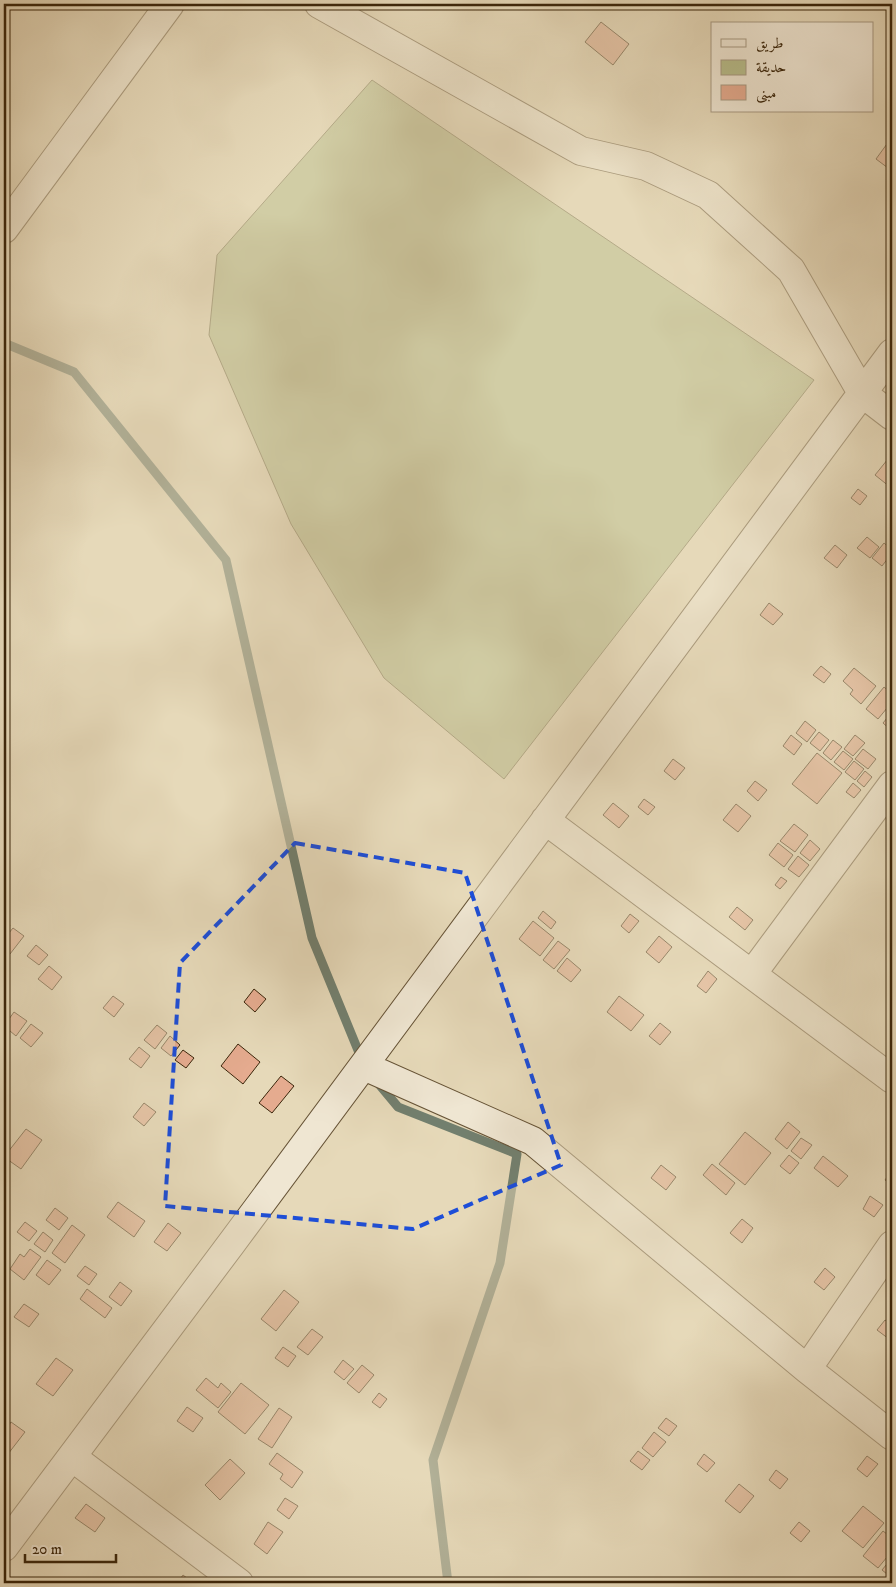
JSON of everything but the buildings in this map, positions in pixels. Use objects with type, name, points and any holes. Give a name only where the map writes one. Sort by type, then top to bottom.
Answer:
[{"type":"street","points":[[4,229],[170,4]]},
{"type":"street","points":[[319,4],[581,150],[646,166],[708,195],[791,270],[862,393],[892,416]]},
{"type":"street","points":[[4,1547],[364,1066],[892,353]]},
{"type":"street","points":[[752,974],[892,785]]},
{"type":"street","points":[[545,820],[892,1079]]},
{"type":"street","points":[[364,1066],[533,1141],[807,1369],[892,1436]]},
{"type":"street","points":[[807,1369],[892,1245]]},
{"type":"street","points":[[72,1457],[239,1583]]},
{"type":"highlighted area","points":[[295,843],[465,873],[561,1165],[413,1229],[165,1206],[180,963]]},
{"type":"green space","points":[[372,80],[814,380],[504,779],[384,678],[291,524],[209,335],[217,255]]},
{"type":"waterway","points":[[4,343],[74,372],[226,560],[312,938],[362,1060]]},
{"type":"waterway","points":[[378,1083],[398,1107],[517,1154],[500,1263],[433,1460],[448,1583]]}]
